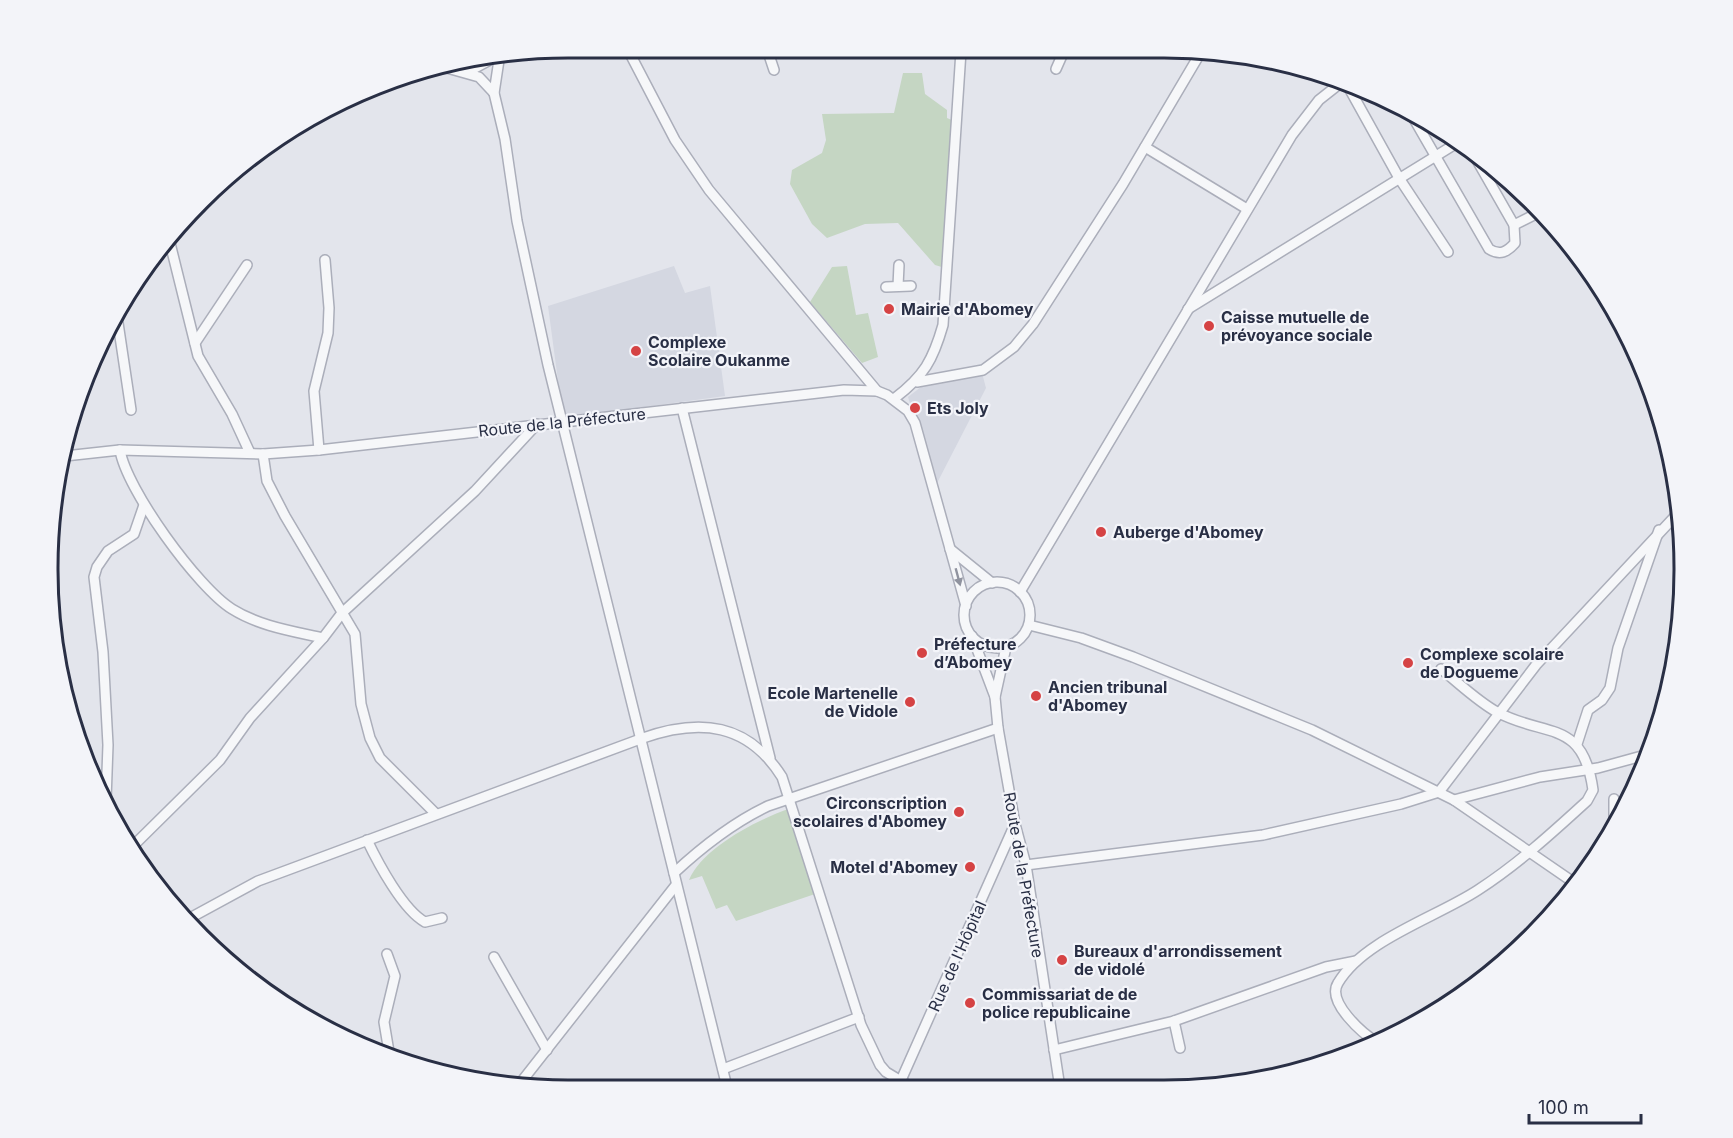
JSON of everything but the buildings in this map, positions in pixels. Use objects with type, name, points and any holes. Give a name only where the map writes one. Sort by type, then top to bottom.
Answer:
[{"type":"street","points":[[633,59],[669,130],[709,190],[877,391]]},
{"type":"street","points":[[770,59],[774,70]]},
{"type":"street","points":[[960,59],[943,325],[928,366],[917,382],[895,398],[915,423],[966,606],[965,622],[972,636],[984,645],[1006,647],[1020,639],[1029,625],[1028,604],[1020,592],[1007,584],[992,583],[979,588],[966,606]]},
{"type":"street","points":[[1056,69],[1060,59]]},
{"type":"street","points":[[917,382],[983,370],[1014,347],[1034,324],[1197,60]]},
{"type":"street","points":[[498,64],[494,93],[517,221],[599,577],[643,738],[676,885],[725,1079]]},
{"type":"street","points":[[459,71],[478,77],[494,93]]},
{"type":"street","points":[[1020,592],[1247,209],[1306,115],[1319,100],[1334,88]]},
{"type":"street","points":[[1353,95],[1399,178],[1448,252]]},
{"type":"street","points":[[1418,126],[1489,249],[1496,253],[1510,249],[1517,236],[1514,225],[1483,170]]},
{"type":"street","points":[[1145,147],[1247,209]]},
{"type":"street","points":[[1186,310],[1450,147]]},
{"type":"street","points":[[1514,225],[1533,216]]},
{"type":"street","points":[[171,249],[198,356],[232,414],[250,453]]},
{"type":"street","points":[[319,450],[314,391],[328,333],[329,308],[325,260]]},
{"type":"street","points":[[195,343],[247,265]]},
{"type":"street","points":[[898,265],[898,286]]},
{"type":"street","points":[[886,287],[911,286]]},
{"type":"street","points":[[118,331],[131,410]]},
{"type":"street","name":"Route de la Préfecture","points":[[71,455],[120,450],[263,454],[319,450],[844,390],[877,391],[895,398]]},
{"type":"street","points":[[682,408],[771,759]]},
{"type":"street","points":[[138,841],[220,760],[250,718],[323,638],[342,613],[475,491],[537,424]]},
{"type":"street","points":[[120,450],[124,466],[144,505],[210,591],[231,608],[252,620],[323,638]]},
{"type":"street","points":[[263,454],[267,481],[302,548],[356,634],[361,704],[370,738],[380,758],[436,814]]},
{"type":"street","points":[[107,785],[108,745],[104,652],[94,578],[96,567],[108,551],[134,534],[144,505]]},
{"type":"street","points":[[1026,865],[1263,835],[1401,804],[1439,792],[1536,665],[1671,519]]},
{"type":"street","points":[[1577,744],[1588,710],[1602,700],[1610,688],[1618,648],[1659,530]]},
{"type":"street","points":[[950,549],[992,583]]},
{"type":"street","points":[[1029,625],[1082,638],[1312,730],[1454,800],[1570,879]]},
{"type":"street","name":"Route de la Préfecture","points":[[972,636],[995,697],[998,728],[1015,824],[1026,865],[1059,1079]]},
{"type":"street","name":"Route de la Préfecture","points":[[995,697],[1006,647]]},
{"type":"street","points":[[1371,1036],[1350,1018],[1336,997],[1338,983],[1358,960],[1394,937],[1463,899],[1532,852],[1591,796],[1593,790],[1589,770],[1577,744],[1544,727],[1498,712],[1441,669]]},
{"type":"street","points":[[674,873],[701,848],[743,818],[789,798],[998,728]]},
{"type":"street","points":[[194,916],[258,880],[643,738],[666,730],[729,729],[754,744],[771,759],[782,777],[859,1017],[880,1065],[893,1079]]},
{"type":"street","points":[[1454,800],[1540,777],[1589,770],[1639,757]]},
{"type":"street","points":[[1614,799],[1614,810]]},
{"type":"street","name":"Rue de l'Hôpital","points":[[902,1079],[1015,824]]},
{"type":"street","points":[[367,840],[388,879],[418,918],[425,922],[442,918]]},
{"type":"street","points":[[526,1077],[676,885]]},
{"type":"street","points":[[387,954],[394,976],[384,1022],[388,1046]]},
{"type":"street","points":[[494,957],[547,1050]]},
{"type":"street","points":[[1054,1050],[1174,1021],[1326,967],[1358,960]]},
{"type":"street","points":[[723,1069],[859,1017]]},
{"type":"street","points":[[1174,1021],[1180,1048]]},
{"type":"shaded area","name":"Complexe Scolaire Oukanme","points":[[674,266],[685,293],[710,286],[725,396],[563,418],[548,306]]},
{"type":"shaded area","points":[[982,373],[986,388],[935,487],[908,397],[921,387]]},
{"type":"green space","points":[[903,73],[922,73],[925,94],[947,110],[947,118],[954,121],[945,268],[935,265],[898,223],[865,224],[827,238],[812,224],[790,184],[792,170],[822,153],[826,140],[822,114],[894,113]]},
{"type":"green space","points":[[847,266],[856,315],[868,313],[878,357],[862,363],[810,302],[832,267]]},
{"type":"green space","points":[[788,809],[815,894],[736,921],[727,905],[716,909],[702,876],[689,880],[696,868],[718,846],[761,820]]},
{"type":"place","name":"Mairie d'Abomey","points":[[889,309]]},
{"type":"place","name":"Caisse mutuelle de prévoyance sociale","points":[[1209,326]]},
{"type":"place","name":"Complexe Scolaire Oukanme","points":[[636,351]]},
{"type":"place","name":"Ets Joly","points":[[915,408]]},
{"type":"place","name":"Auberge d'Abomey","points":[[1101,532]]},
{"type":"place","name":"Préfecture d’Abomey","points":[[922,653]]},
{"type":"place","name":"Complexe scolaire de Dogueme","points":[[1408,663]]},
{"type":"place","name":"Ancien tribunal d'Abomey","points":[[1036,696]]},
{"type":"place","name":"Ecole Martenelle de Vidole","points":[[910,702]]},
{"type":"place","name":"Circonscription scolaires d'Abomey","points":[[959,812]]},
{"type":"place","name":"Motel d'Abomey","points":[[970,867]]},
{"type":"place","name":"Bureaux d'arrondissement de vidolé","points":[[1062,960]]},
{"type":"place","name":"Commissariat de de police republicaine","points":[[970,1003]]}]
